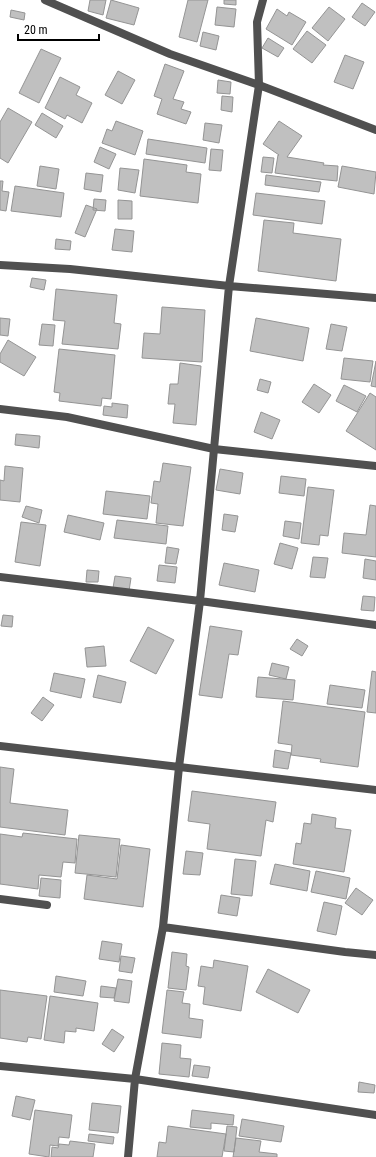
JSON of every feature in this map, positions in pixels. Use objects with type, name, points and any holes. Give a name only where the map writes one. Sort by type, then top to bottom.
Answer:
[{"type":"street","points":[[45,0],[170,54],[259,85],[376,130]]},
{"type":"street","points":[[128,1157],[135,1079],[163,927],[179,766],[200,601],[228,286],[259,85],[257,22],[263,0]]},
{"type":"street","points":[[0,265],[70,269],[228,286],[376,298]]},
{"type":"street","points":[[0,409],[67,417],[214,448],[376,466]]},
{"type":"street","points":[[0,578],[200,601],[376,625]]},
{"type":"street","points":[[0,746],[376,790]]},
{"type":"street","points":[[0,899],[47,905]]},
{"type":"street","points":[[163,927],[376,955]]},
{"type":"street","points":[[0,1066],[135,1079],[376,1115]]},
{"type":"building","points":[[90,0],[106,0],[103,15],[88,11]]},
{"type":"building","points":[[111,0],[139,8],[134,25],[106,18]]},
{"type":"building","points":[[188,0],[208,0],[197,42],[179,37]]},
{"type":"building","points":[[224,0],[236,0],[236,5],[224,4]]},
{"type":"building","points":[[362,3],[375,12],[365,26],[352,17]]},
{"type":"building","points":[[217,7],[236,9],[234,27],[215,25]]},
{"type":"building","points":[[329,7],[345,19],[328,41],[312,28]]},
{"type":"building","points":[[277,9],[287,16],[289,12],[306,22],[292,45],[266,29]]},
{"type":"building","points":[[11,10],[25,13],[24,20],[10,17]]},
{"type":"building","points":[[307,31],[326,45],[312,63],[293,49]]},
{"type":"building","points":[[203,32],[219,36],[216,50],[200,46]]},
{"type":"building","points":[[268,38],[284,48],[278,57],[262,48]]},
{"type":"building","points":[[41,49],[61,58],[39,103],[19,93]]},
{"type":"building","points":[[345,55],[364,62],[353,89],[334,82]]},
{"type":"building","points":[[165,64],[184,71],[173,99],[184,102],[181,109],[191,112],[186,124],[157,114],[162,99],[154,96]]},
{"type":"building","points":[[118,71],[135,80],[122,104],[105,95]]},
{"type":"building","points":[[60,77],[80,87],[76,95],[92,103],[82,123],[67,115],[65,119],[45,108]]},
{"type":"building","points":[[218,80],[231,82],[230,94],[217,93]]},
{"type":"building","points":[[222,96],[233,97],[232,112],[221,110]]},
{"type":"building","points":[[8,108],[32,122],[8,163],[0,158],[0,122]]},
{"type":"building","points":[[42,113],[63,126],[56,138],[35,125]]},
{"type":"building","points":[[116,121],[143,131],[135,155],[102,143],[107,129],[112,131]]},
{"type":"building","points":[[279,121],[302,136],[287,157],[324,163],[323,165],[338,166],[337,181],[275,173],[279,155],[263,144]]},
{"type":"building","points":[[205,123],[222,125],[219,143],[203,140]]},
{"type":"building","points":[[148,139],[207,148],[205,163],[146,154]]},
{"type":"building","points":[[100,147],[116,154],[109,169],[94,162]]},
{"type":"building","points":[[211,149],[223,150],[221,171],[209,170]]},
{"type":"building","points":[[263,157],[274,158],[272,173],[261,172]]},
{"type":"building","points":[[144,159],[187,165],[186,172],[201,174],[198,203],[140,196]]},
{"type":"building","points":[[40,166],[59,169],[56,189],[37,186]]},
{"type":"building","points":[[342,166],[376,172],[374,194],[338,187]]},
{"type":"building","points":[[120,168],[139,170],[135,193],[118,190]]},
{"type":"building","points":[[86,173],[103,175],[101,192],[84,189]]},
{"type":"building","points":[[266,175],[321,182],[319,192],[265,185]]},
{"type":"building","points":[[0,181],[3,181],[2,191],[9,192],[6,211],[0,210]]},
{"type":"building","points":[[15,186],[64,193],[61,217],[11,211]]},
{"type":"building","points":[[256,193],[325,201],[322,224],[253,215]]},
{"type":"building","points":[[94,199],[106,200],[105,211],[93,210]]},
{"type":"building","points":[[118,200],[132,201],[132,219],[118,219]]},
{"type":"building","points":[[86,205],[97,209],[85,237],[75,233]]},
{"type":"building","points":[[264,220],[294,223],[293,233],[341,239],[336,281],[258,271]]},
{"type":"building","points":[[115,229],[134,231],[132,252],[112,250]]},
{"type":"building","points":[[56,239],[71,241],[70,250],[55,249]]},
{"type":"building","points":[[32,278],[46,280],[44,290],[30,287]]},
{"type":"building","points":[[56,289],[117,295],[114,323],[121,324],[118,349],[62,344],[65,321],[53,320]]},
{"type":"building","points":[[162,307],[205,310],[202,362],[142,358],[144,333],[160,334]]},
{"type":"building","points":[[0,318],[10,319],[8,336],[0,335]]},
{"type":"building","points":[[256,318],[309,328],[303,361],[250,351]]},
{"type":"building","points":[[42,324],[55,325],[53,346],[39,345]]},
{"type":"building","points":[[331,324],[347,327],[342,351],[326,349]]},
{"type":"building","points":[[8,340],[36,357],[24,376],[0,362],[0,354]]},
{"type":"building","points":[[59,349],[115,355],[111,399],[102,398],[101,406],[59,401],[60,393],[54,392]]},
{"type":"building","points":[[344,358],[373,361],[370,382],[341,379]]},
{"type":"building","points":[[376,361],[376,387],[371,386]]},
{"type":"building","points":[[180,363],[201,366],[196,425],[173,423],[175,404],[168,404],[170,384],[178,384]]},
{"type":"building","points":[[260,379],[271,382],[268,393],[257,390]]},
{"type":"building","points":[[314,384],[331,395],[319,413],[302,402]]},
{"type":"building","points":[[344,385],[366,396],[357,412],[336,401]]},
{"type":"building","points":[[370,393],[376,397],[376,450],[346,431]]},
{"type":"building","points":[[112,403],[128,405],[127,418],[103,415],[104,406],[112,407]]},
{"type":"building","points":[[261,412],[280,420],[272,439],[254,432]]},
{"type":"building","points":[[16,434],[40,436],[39,448],[15,445]]},
{"type":"building","points":[[163,463],[191,467],[183,526],[156,523],[158,504],[151,503],[154,481],[160,482]]},
{"type":"building","points":[[5,466],[23,468],[20,502],[0,500],[0,480],[4,481]]},
{"type":"building","points":[[220,469],[243,473],[240,494],[216,490]]},
{"type":"building","points":[[281,476],[306,479],[304,496],[279,493]]},
{"type":"building","points":[[308,487],[334,490],[328,536],[320,535],[319,545],[301,543]]},
{"type":"building","points":[[106,491],[150,496],[147,519],[103,514]]},
{"type":"building","points":[[370,505],[376,506],[376,557],[342,553],[344,533],[366,535]]},
{"type":"building","points":[[26,506],[42,510],[39,523],[22,517]]},
{"type":"building","points":[[224,514],[238,516],[235,532],[222,530]]},
{"type":"building","points":[[68,515],[104,523],[100,540],[64,532]]},
{"type":"building","points":[[117,520],[168,526],[166,544],[114,538]]},
{"type":"building","points":[[285,521],[301,523],[299,539],[283,536]]},
{"type":"building","points":[[21,522],[46,525],[40,566],[15,562]]},
{"type":"building","points":[[280,543],[298,548],[292,569],[274,564]]},
{"type":"building","points":[[167,547],[179,549],[176,564],[165,563]]},
{"type":"building","points":[[313,557],[328,558],[325,578],[310,577]]},
{"type":"building","points":[[365,559],[376,561],[376,580],[363,578]]},
{"type":"building","points":[[224,563],[259,570],[255,592],[219,585]]},
{"type":"building","points":[[159,565],[177,567],[175,583],[157,581]]},
{"type":"building","points":[[87,570],[99,571],[98,582],[86,582]]},
{"type":"building","points":[[115,576],[131,578],[129,591],[113,588]]},
{"type":"building","points":[[363,596],[375,597],[374,611],[361,610]]},
{"type":"building","points":[[3,615],[13,616],[12,627],[1,626]]},
{"type":"building","points":[[210,626],[242,631],[238,655],[229,654],[222,698],[199,695]]},
{"type":"building","points":[[148,627],[174,640],[156,674],[130,661]]},
{"type":"building","points":[[297,639],[308,646],[302,656],[290,649]]},
{"type":"building","points":[[104,646],[106,666],[87,667],[85,648]]},
{"type":"building","points":[[272,663],[289,667],[286,679],[269,675]]},
{"type":"building","points":[[372,671],[376,672],[376,713],[367,712]]},
{"type":"building","points":[[54,673],[85,679],[81,698],[50,691]]},
{"type":"building","points":[[98,675],[126,682],[121,703],[93,697]]},
{"type":"building","points":[[258,677],[295,680],[293,700],[256,697]]},
{"type":"building","points":[[330,685],[365,690],[362,708],[327,704]]},
{"type":"building","points":[[43,697],[54,705],[42,721],[31,713]]},
{"type":"building","points":[[283,701],[365,712],[358,767],[320,762],[321,759],[291,755],[292,745],[278,743]]},
{"type":"building","points":[[275,750],[291,753],[288,769],[273,767]]},
{"type":"building","points":[[0,767],[14,769],[10,803],[68,810],[65,835],[0,827]]},
{"type":"building","points":[[192,791],[276,802],[273,822],[266,820],[261,856],[207,849],[210,824],[188,821]]},
{"type":"building","points":[[312,814],[336,818],[335,828],[351,830],[344,872],[293,864],[296,843],[301,844],[304,823],[311,824]]},
{"type":"building","points":[[23,833],[77,839],[75,863],[63,862],[61,877],[39,875],[38,889],[0,884],[0,834],[22,837]]},
{"type":"building","points":[[79,835],[120,839],[116,877],[75,873]]},
{"type":"building","points":[[121,845],[150,849],[143,907],[84,899],[87,875],[117,879]]},
{"type":"building","points":[[186,851],[203,853],[200,875],[183,874]]},
{"type":"building","points":[[235,859],[256,861],[252,896],[231,894]]},
{"type":"building","points":[[275,864],[310,871],[307,891],[270,884]]},
{"type":"building","points":[[316,871],[350,878],[346,899],[311,892]]},
{"type":"building","points":[[41,878],[61,880],[60,898],[39,896]]},
{"type":"building","points":[[356,888],[373,900],[362,915],[345,903]]},
{"type":"building","points":[[221,895],[240,898],[237,916],[218,913]]},
{"type":"building","points":[[324,902],[342,906],[336,935],[317,931]]},
{"type":"building","points":[[102,941],[122,944],[119,962],[99,959]]},
{"type":"building","points":[[172,952],[187,954],[186,966],[189,967],[186,990],[168,988]]},
{"type":"building","points":[[121,956],[135,958],[132,973],[119,971]]},
{"type":"building","points":[[214,960],[248,966],[241,1011],[203,1004],[205,987],[198,986],[201,966],[213,968]]},
{"type":"building","points":[[268,969],[310,990],[298,1013],[256,992]]},
{"type":"building","points":[[56,976],[86,981],[83,996],[54,992]]},
{"type":"building","points":[[118,979],[132,981],[129,1003],[114,1001]]},
{"type":"building","points":[[101,986],[116,988],[114,998],[100,997]]},
{"type":"building","points":[[0,990],[47,996],[41,1039],[28,1037],[27,1042],[0,1038]]},
{"type":"building","points":[[167,990],[184,992],[182,1003],[190,1004],[189,1018],[203,1020],[201,1038],[162,1033]]},
{"type":"building","points":[[50,996],[98,1003],[94,1031],[76,1028],[76,1032],[65,1031],[64,1043],[44,1040]]},
{"type":"building","points":[[112,1029],[124,1037],[114,1052],[102,1044]]},
{"type":"building","points":[[162,1043],[181,1045],[180,1058],[191,1059],[189,1077],[159,1074]]},
{"type":"building","points":[[194,1065],[210,1067],[208,1078],[192,1076]]},
{"type":"building","points":[[359,1082],[375,1085],[374,1093],[358,1092]]},
{"type":"building","points":[[16,1096],[35,1100],[30,1120],[12,1116]]},
{"type":"building","points":[[92,1103],[121,1106],[118,1133],[89,1130]]},
{"type":"building","points":[[35,1110],[72,1115],[69,1138],[59,1137],[58,1146],[50,1145],[49,1157],[29,1154]]},
{"type":"building","points":[[192,1110],[234,1115],[233,1125],[211,1123],[211,1129],[190,1127]]},
{"type":"building","points":[[242,1119],[284,1126],[281,1142],[239,1136]]},
{"type":"building","points":[[168,1126],[226,1134],[222,1157],[157,1157],[159,1142],[166,1143]]},
{"type":"building","points":[[227,1126],[237,1127],[234,1152],[224,1151]]},
{"type":"building","points":[[89,1134],[114,1137],[113,1144],[88,1141]]},
{"type":"building","points":[[236,1138],[261,1141],[259,1152],[277,1154],[277,1157],[233,1157]]},
{"type":"building","points":[[70,1141],[95,1144],[93,1157],[51,1157],[52,1147],[58,1148],[59,1144],[69,1145]]}]
